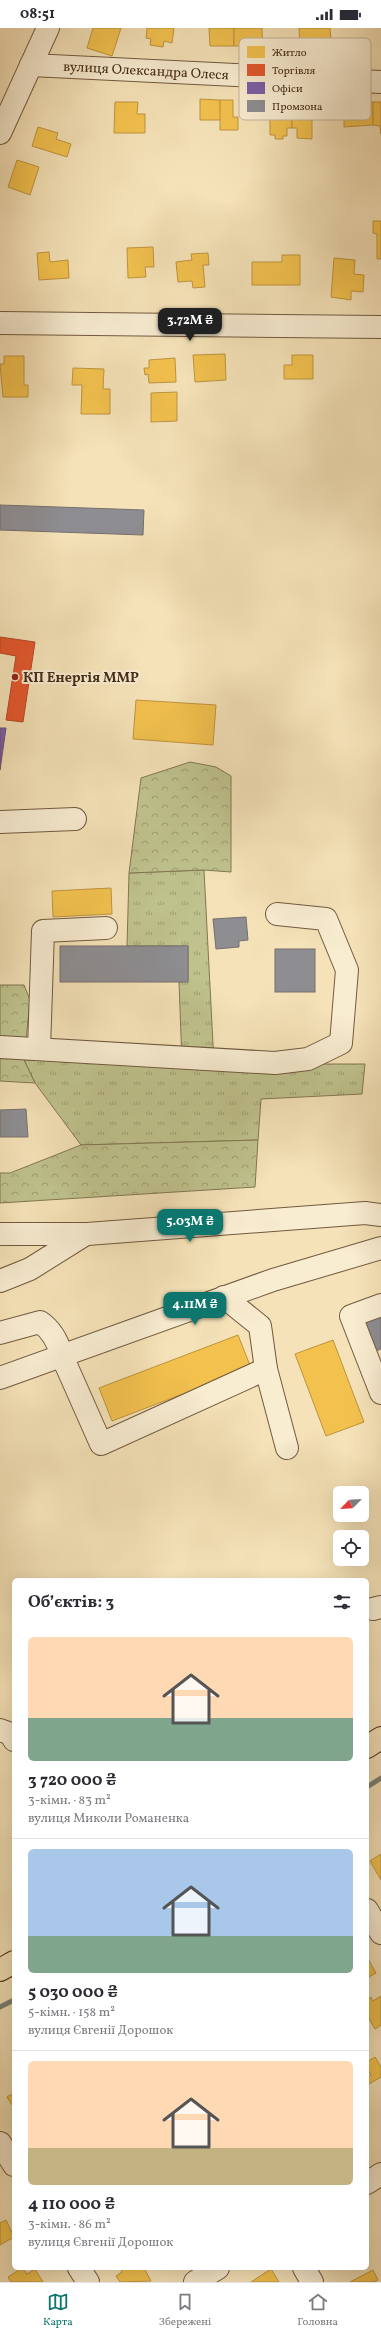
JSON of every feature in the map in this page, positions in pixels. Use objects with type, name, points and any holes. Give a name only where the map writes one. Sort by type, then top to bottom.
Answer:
[{"type":"main road","points":[[369,1746],[381,1738]]},
{"type":"main road","points":[[0,1970],[12,1963]]},
{"type":"street","points":[[0,132],[48,28]]},
{"type":"street","name":"вулиця Олександра Олеся","points":[[31,65],[239,75]]},
{"type":"street","name":"вулиця Олександра Олеся","points":[[371,82],[381,82]]},
{"type":"street","points":[[0,323],[381,327]]},
{"type":"street","points":[[0,822],[75,820]]},
{"type":"street","points":[[0,1047],[275,1064],[308,1059],[341,1043],[347,970],[326,919],[277,914]]},
{"type":"street","points":[[39,1049],[43,931],[106,928]]},
{"type":"street","points":[[0,1234],[87,1234],[365,1213],[381,1215]]},
{"type":"street","points":[[0,1281],[30,1269],[87,1234]]},
{"type":"street","points":[[0,1378],[297,1272],[381,1248]]},
{"type":"street","points":[[224,1297],[260,1326],[266,1369],[288,1448]]},
{"type":"street","points":[[381,1305],[351,1316],[376,1367],[381,1393]]},
{"type":"street","points":[[0,1333],[40,1322],[48,1327],[59,1344],[62,1356],[102,1444],[266,1369]]},
{"type":"street","points":[[369,1913],[381,1933]]},
{"type":"street","points":[[0,2143],[12,2162]]},
{"type":"street","points":[[369,2182],[381,2174]]},
{"type":"street","points":[[80,2270],[88,2282]]},
{"type":"street","points":[[195,2282],[215,2270]]},
{"type":"street","points":[[305,2270],[312,2282]]},
{"type":"green space","points":[[190,762],[216,767],[231,776],[231,872],[204,870],[129,873],[141,778]]},
{"type":"green space","points":[[204,870],[214,1064],[365,1064],[362,1094],[261,1099],[258,1140],[81,1145],[35,1083],[24,1060],[182,1063],[179,982],[188,981],[188,946],[127,946],[129,873]]},
{"type":"green space","points":[[0,985],[24,985],[30,1000],[24,1060],[35,1083],[0,1081]]},
{"type":"green space","points":[[258,1140],[255,1187],[0,1203],[0,1173],[10,1173],[81,1145]]},
{"type":"building: Житло","points":[[93,28],[121,28],[112,56],[87,48]]},
{"type":"building: Житло","points":[[147,28],[174,28],[172,43],[164,41],[163,47],[150,45],[151,39],[146,38]]},
{"type":"building: Житло","points":[[209,28],[234,28],[234,46],[210,46]]},
{"type":"building: Житло","points":[[234,28],[262,28],[262,38],[239,38],[239,46],[234,46]]},
{"type":"building: Житло","points":[[299,28],[330,28],[331,38],[299,38]]},
{"type":"building: Житло","points":[[200,99],[220,100],[221,120],[200,120]]},
{"type":"building: Житло","points":[[220,100],[233,100],[233,117],[238,117],[238,130],[220,130]]},
{"type":"building: Житло","points":[[115,102],[138,102],[137,114],[145,114],[145,133],[114,133]]},
{"type":"building: Житло","points":[[371,102],[373,102],[373,125],[344,127],[344,120],[371,120]]},
{"type":"building: Житло","points":[[373,102],[381,102],[381,134],[380,126],[373,125]]},
{"type":"building: Житло","points":[[270,120],[292,120],[292,128],[287,128],[287,136],[283,136],[283,139],[275,139],[275,135],[270,135]]},
{"type":"building: Житло","points":[[292,120],[312,120],[312,139],[297,138],[297,128],[292,128]]},
{"type":"building: Житло","points":[[38,127],[58,133],[56,139],[71,144],[67,157],[32,146]]},
{"type":"building: Житло","points":[[17,160],[39,167],[30,195],[8,187]]},
{"type":"building: Житло","points":[[373,221],[381,221],[381,259],[377,259],[377,234],[373,233]]},
{"type":"building: Житло","points":[[153,247],[154,267],[145,267],[146,277],[128,278],[127,248]]},
{"type":"building: Житло","points":[[49,252],[50,262],[68,260],[69,278],[39,280],[37,253]]},
{"type":"building: Житло","points":[[208,253],[209,265],[203,265],[205,287],[193,288],[192,281],[178,282],[176,262],[192,260],[191,254]]},
{"type":"building: Житло","points":[[282,255],[300,255],[300,285],[252,285],[252,262],[282,262]]},
{"type":"building: Житло","points":[[334,258],[355,260],[354,274],[364,275],[363,292],[351,291],[351,300],[331,297]]},
{"type":"building: Житло","points":[[225,354],[226,380],[195,382],[193,355]]},
{"type":"building: Житло","points":[[292,355],[313,355],[313,379],[284,379],[284,365],[292,365]]},
{"type":"building: Житло","points":[[4,356],[24,356],[24,385],[28,385],[28,397],[3,397],[0,364],[4,364]]},
{"type":"building: Житло","points":[[175,358],[176,382],[149,383],[148,374],[145,375],[144,368],[149,368],[149,360]]},
{"type":"building: Житло","points":[[73,368],[104,369],[103,389],[110,389],[110,414],[81,414],[82,385],[72,385]]},
{"type":"building: Житло","points":[[177,392],[177,421],[151,422],[151,393]]},
{"type":"building: Житло","points":[[136,700],[216,705],[213,745],[133,739]]},
{"type":"building: Житло","points":[[111,888],[112,914],[53,917],[52,891]]},
{"type":"building: Житло","points":[[238,1335],[251,1368],[112,1421],[99,1388]]},
{"type":"building: Житло","points":[[333,1340],[364,1422],[326,1436],[295,1354]]},
{"type":"building: Житло","points":[[381,1854],[381,1880],[370,1861]]},
{"type":"building: Житло","points":[[369,1961],[376,1973],[369,1977]]},
{"type":"building: Житло","points":[[381,1996],[381,2025],[375,2029],[369,2018],[369,1998],[371,1997],[373,2001]]},
{"type":"building: Житло","points":[[375,2057],[381,2067],[381,2077],[369,2084],[369,2076],[371,2075],[369,2072],[369,2061]]},
{"type":"building: Житло","points":[[12,2094],[12,2105],[7,2097]]},
{"type":"building: Житло","points":[[6,2220],[12,2233],[12,2238],[0,2245],[0,2223]]},
{"type":"building: Житло","points":[[19,2270],[24,2270],[27,2274],[36,2270],[43,2282],[11,2282],[8,2277]]},
{"type":"building: Житло","points":[[121,2270],[145,2270],[151,2281],[120,2282],[116,2276],[122,2272]]},
{"type":"building: Житло","points":[[272,2270],[279,2282],[251,2282]]},
{"type":"building: Житло","points":[[373,2270],[378,2280],[373,2282],[350,2282]]},
{"type":"building: Торгівля","points":[[0,637],[35,642],[23,722],[6,720],[16,656],[0,653]]},
{"type":"building: Офіси","points":[[0,728],[6,728],[0,770]]},
{"type":"building: Промзона","points":[[0,505],[144,510],[143,535],[0,530]]},
{"type":"building: Промзона","points":[[246,917],[248,940],[239,941],[239,947],[216,949],[213,919]]},
{"type":"building: Промзона","points":[[60,946],[188,946],[188,982],[60,982]]},
{"type":"building: Промзона","points":[[275,949],[315,949],[315,992],[275,992]]},
{"type":"building: Промзона","points":[[26,1109],[28,1137],[0,1137],[0,1110]]},
{"type":"building: Промзона","points":[[381,1313],[381,1349],[373,1352],[361,1321]]},
{"type":"waterway","points":[[369,1786],[381,1778]]},
{"type":"waterway","points":[[0,2007],[12,2001]]},
{"type":"place","name":"КП Енергія ММР","points":[[15,677]]}]
